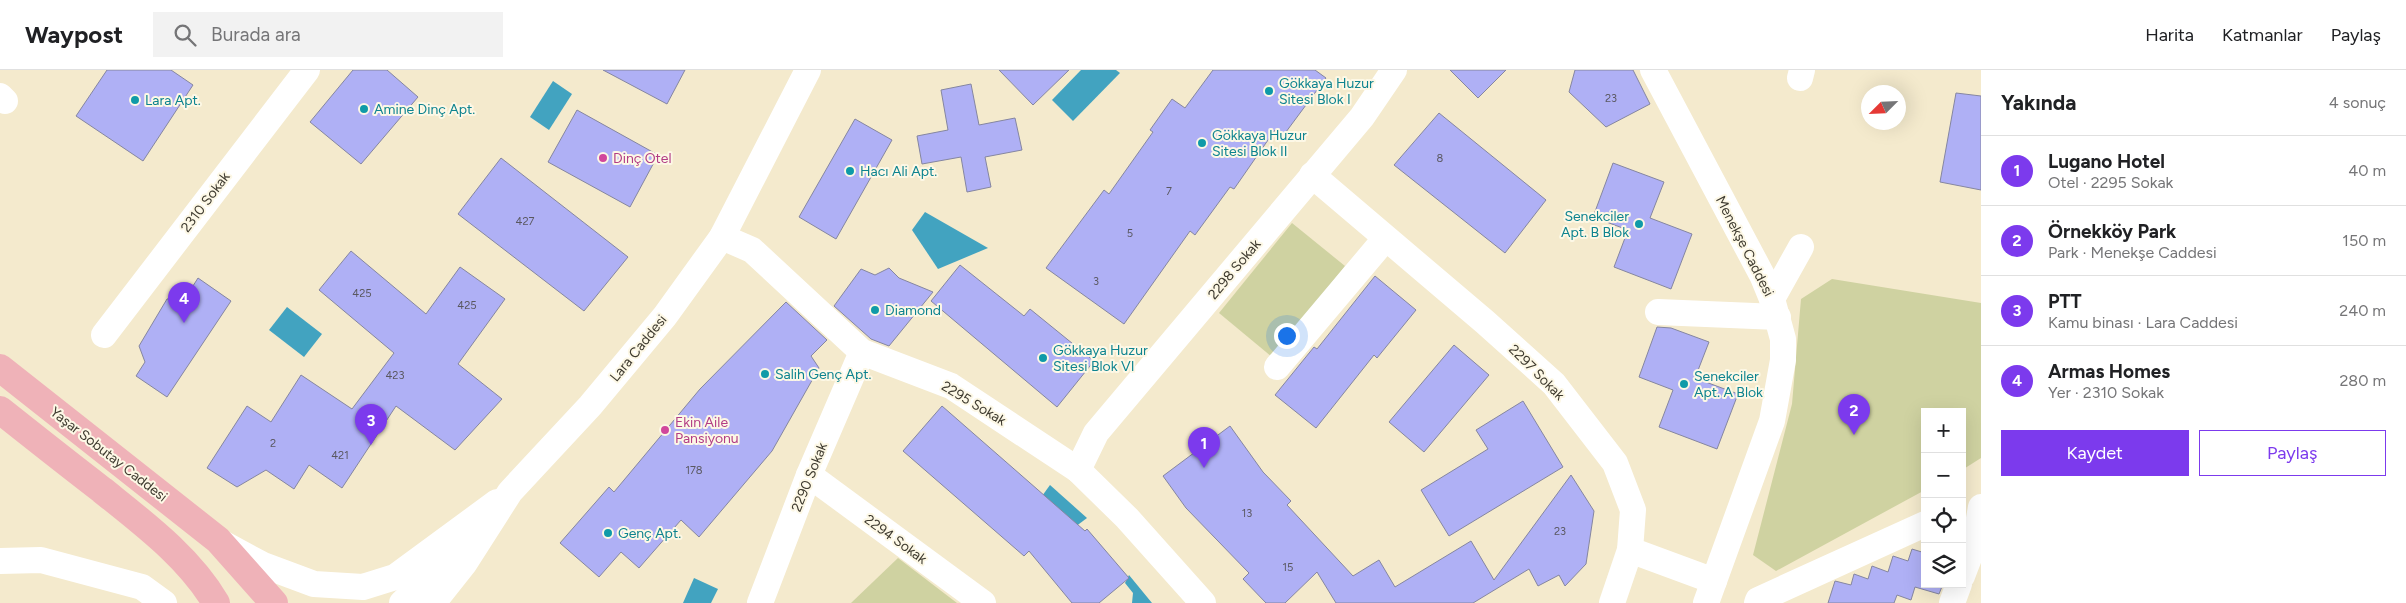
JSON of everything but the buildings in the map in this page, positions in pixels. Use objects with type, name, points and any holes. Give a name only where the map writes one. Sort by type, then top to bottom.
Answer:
[{"type":"main road","name":"Yaşar Sobutay Caddesi","points":[[0,368],[218,540],[274,603]]},
{"type":"main road","points":[[0,410],[148,527],[209,591],[216,603]]},
{"type":"street","name":"2310 Sokak","points":[[104,335],[307,70]]},
{"type":"street","name":"Lara Caddesi","points":[[433,603],[464,564],[510,492],[590,406],[665,316],[722,237],[808,70]]},
{"type":"street","name":"Menekşe Caddesi","points":[[1653,70],[1775,308],[1783,339],[1783,360],[1772,421],[1710,592]]},
{"type":"street","name":"2298 Sokak","points":[[1078,470],[1096,433],[1362,117],[1389,72]]},
{"type":"street","name":"2297 Sokak","points":[[1312,175],[1385,239],[1485,322],[1554,384],[1614,463],[1633,510],[1630,550],[1612,603]]},
{"type":"street","name":"2295 Sokak","points":[[722,237],[752,250],[862,352],[951,386],[1078,470],[1127,518],[1203,603]]},
{"type":"street","points":[[1277,367],[1385,239]]},
{"type":"street","points":[[1658,312],[1775,308],[1801,248]]},
{"type":"street","name":"2290 Sokak","points":[[760,603],[809,475],[862,352]]},
{"type":"street","name":"2294 Sokak","points":[[809,475],[983,603]]},
{"type":"street","points":[[218,540],[263,565],[314,584],[363,587],[395,576],[510,492]]},
{"type":"street","points":[[402,603],[458,549],[510,492]]},
{"type":"street","points":[[1966,504],[1981,498]]},
{"type":"street","points":[[1966,566],[1975,542],[1981,507]]},
{"type":"street","points":[[1757,603],[1758,600],[1921,526]]},
{"type":"street","points":[[1630,550],[1710,592]]},
{"type":"street","points":[[0,562],[41,560],[142,587],[164,603]]},
{"type":"street","points":[[1952,603],[1958,588]]},
{"type":"green space","points":[[1292,223],[1345,266],[1272,357],[1219,313]]},
{"type":"green space","points":[[1832,279],[1981,303],[1981,458],[1966,467],[1966,408],[1921,408],[1921,492],[1776,571],[1753,555],[1792,404],[1801,299]]},
{"type":"green space","points":[[898,558],[957,603],[851,603]]},
{"type":"water","points":[[1081,70],[1116,70],[1120,73],[1073,121],[1052,100]]},
{"type":"water","points":[[553,81],[572,94],[549,130],[530,117]]},
{"type":"water","points":[[925,212],[988,248],[938,269],[912,230]]},
{"type":"water","points":[[287,307],[322,334],[304,357],[269,330]]},
{"type":"water","points":[[1050,485],[1087,518],[1071,530],[1037,503]]},
{"type":"water","points":[[1129,575],[1152,603],[1132,603],[1133,593],[1125,583]]},
{"type":"water","points":[[694,578],[718,589],[711,603],[683,603]]},
{"type":"place","name":"Gökkaya Huzur Sitesi Blok I","points":[[1269,91]]},
{"type":"place","name":"Lara Apt.","points":[[135,100]]},
{"type":"place","name":"Amine Dinç Apt.","points":[[364,109]]},
{"type":"place","name":"Gökkaya Huzur Sitesi Blok II","points":[[1202,143]]},
{"type":"place","name":"Dinç Otel","points":[[603,158]]},
{"type":"place","name":"Hacı Ali Apt.","points":[[850,171]]},
{"type":"place","name":"Senekciler Apt. B Blok","points":[[1639,224]]},
{"type":"place","name":"Diamond","points":[[875,310]]},
{"type":"place","name":"Armas Homes","points":[[184,323]]},
{"type":"place","name":"Gökkaya Huzur Sitesi Blok VI","points":[[1043,358]]},
{"type":"place","name":"Salih Genç Apt.","points":[[765,374]]},
{"type":"place","name":"Senekciler Apt. A Blok","points":[[1684,384]]},
{"type":"place","name":"Ekin Aile Pansiyonu","points":[[665,430]]},
{"type":"place","name":"Örnekköy Park","points":[[1854,435]]},
{"type":"place","name":"PTT","points":[[371,445]]},
{"type":"place","name":"Lugano Hotel","points":[[1204,468]]},
{"type":"place","name":"Genç Apt.","points":[[608,533]]}]
